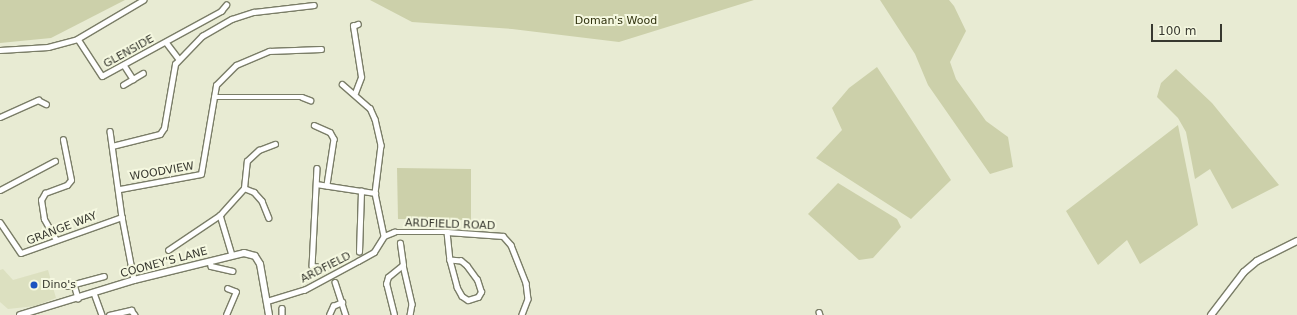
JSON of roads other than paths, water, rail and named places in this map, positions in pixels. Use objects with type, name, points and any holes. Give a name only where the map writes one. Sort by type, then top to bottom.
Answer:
[{"type":"street","points":[[0,50],[48,47],[78,39],[144,0]]},
{"type":"street","name":"GLENSIDE","points":[[78,39],[102,76],[124,66],[221,11],[226,5]]},
{"type":"street","points":[[112,146],[160,134],[164,128],[173,72],[179,58],[202,36],[232,19],[268,8],[314,5]]},
{"type":"street","points":[[355,93],[361,77],[353,26],[358,24]]},
{"type":"street","points":[[166,42],[179,58]]},
{"type":"street","points":[[310,100],[302,97],[214,97],[216,86],[225,75],[236,65],[254,56],[269,51],[321,49]]},
{"type":"street","points":[[124,66],[132,79]]},
{"type":"street","points":[[124,85],[143,72]]},
{"type":"street","points":[[342,84],[355,93],[370,108],[379,131],[381,152],[375,193],[384,236]]},
{"type":"street","name":"WOODVIEW","points":[[120,188],[201,174],[214,97]]},
{"type":"street","points":[[0,117],[38,100],[46,104]]},
{"type":"street","points":[[314,125],[330,132],[334,140],[327,185]]},
{"type":"street","points":[[110,131],[120,188],[122,217],[134,280]]},
{"type":"street","points":[[56,240],[44,219],[41,200],[45,193],[67,185],[71,180],[63,140]]},
{"type":"street","points":[[168,250],[220,215],[244,188],[247,161],[259,150],[275,144]]},
{"type":"street","points":[[0,190],[55,161]]},
{"type":"street","points":[[317,168],[312,266],[321,267]]},
{"type":"street","points":[[316,184],[375,193]]},
{"type":"street","points":[[244,188],[254,192],[262,201],[269,218]]},
{"type":"street","points":[[359,252],[362,191]]},
{"type":"street","points":[[220,215],[232,255]]},
{"type":"street","name":"GRANGE WAY","points":[[0,222],[21,253],[122,217]]},
{"type":"street","name":"ARDFIELD ROAD","points":[[384,236],[394,232],[447,232],[502,236],[510,245],[526,284],[528,299],[522,315]]},
{"type":"street","points":[[447,232],[450,260],[462,296],[468,300],[478,297],[481,292],[477,281],[467,266],[461,261],[450,260]]},
{"type":"street","name":"ARDFIELD","points":[[267,301],[304,290],[358,262],[374,252],[384,236]]},
{"type":"street","points":[[1212,315],[1244,272],[1257,262],[1297,241]]},
{"type":"street","points":[[400,243],[403,265],[412,304],[410,315]]},
{"type":"street","name":"COONEY'S LANE","points":[[20,315],[134,280],[244,253],[256,256],[260,264],[269,315]]},
{"type":"street","points":[[210,261],[211,266],[232,271]]},
{"type":"street","points":[[394,315],[386,284],[388,277],[403,265]]},
{"type":"street","points":[[67,286],[104,276]]},
{"type":"street","points":[[336,282],[346,315]]},
{"type":"street","points":[[74,284],[78,298]]},
{"type":"street","points":[[226,315],[236,292],[228,289]]},
{"type":"street","points":[[94,293],[102,315]]},
{"type":"street","points":[[329,315],[333,306],[342,302]]},
{"type":"street","points":[[282,308],[282,315]]},
{"type":"street","points":[[109,315],[131,310],[135,315]]},
{"type":"place","name":"Dino's","points":[[34,285]]},
{"type":"park label","name":"Doman's Wood","points":[[616,21]]}]
